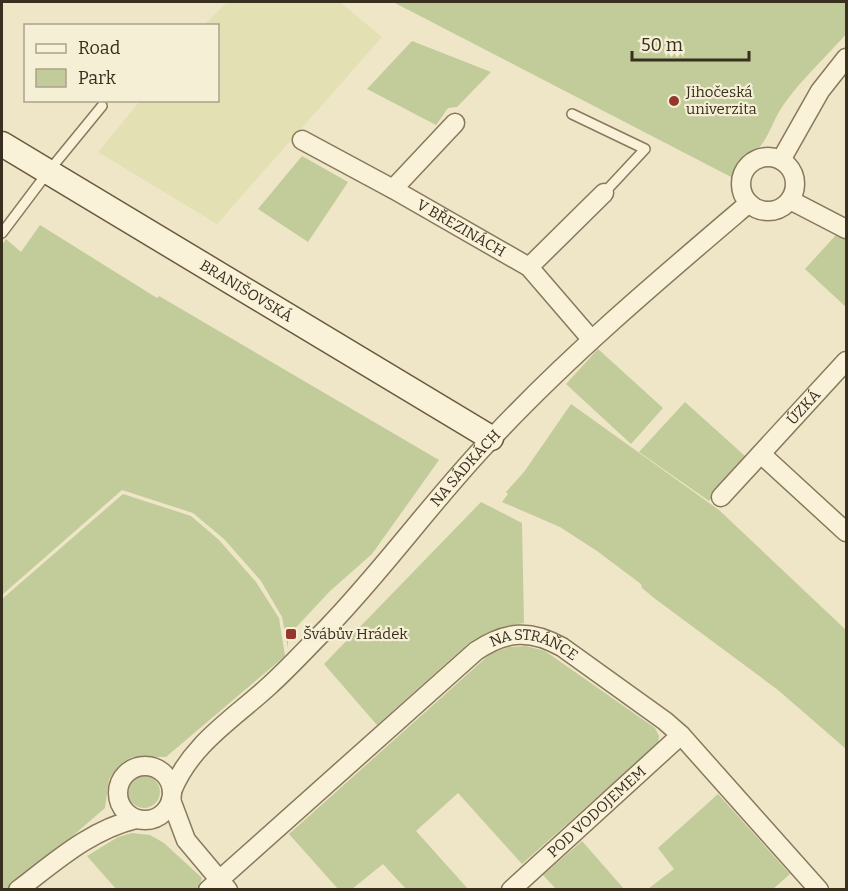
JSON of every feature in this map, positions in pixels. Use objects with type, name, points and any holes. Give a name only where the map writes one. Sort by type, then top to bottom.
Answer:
[{"type":"street","points":[[781,160],[820,91],[846,58]]},
{"type":"street","points":[[393,189],[455,123]]},
{"type":"street","name":"V BŘEZINÁCH","points":[[302,140],[530,267],[591,339]]},
{"type":"street","name":"BRANIŠOVSKÁ","points":[[2,144],[491,438]]},
{"type":"street","points":[[764,158],[781,160],[793,174],[794,192],[790,200],[784,206],[770,211],[762,211],[749,203],[741,188],[744,172],[749,165],[764,158]]},
{"type":"street","points":[[530,267],[604,193]]},
{"type":"street","points":[[790,200],[846,229]]},
{"type":"street","name":"NA SÁDKÁCH","points":[[171,796],[179,773],[197,748],[271,685],[329,626],[491,438],[532,395],[591,339],[749,203]]},
{"type":"street","name":"ÚZKÁ","points":[[721,497],[846,361]]},
{"type":"street","points":[[761,454],[846,532]]},
{"type":"street","name":"NA STRÁŇCE","points":[[218,886],[476,651],[490,642],[518,634],[549,640],[562,647],[665,721],[681,735],[811,887]]},
{"type":"street","name":"POD VODOJEMEM","points":[[511,890],[681,735]]},
{"type":"street","name":"NA SÁDKÁCH","points":[[149,766],[168,761],[197,748]]},
{"type":"street","points":[[92,835],[110,813],[119,783],[131,769],[149,766],[165,774],[186,840],[218,886]]},
{"type":"street","points":[[117,792],[118,801],[123,810],[186,840]]},
{"type":"street","points":[[18,890],[92,835],[118,824],[161,815],[171,796]]},
{"type":"lane","points":[[2,233],[102,106]]},
{"type":"lane","points":[[572,114],[645,149],[604,193]]},
{"type":"shaded area","points":[[227,2],[340,2],[382,37],[217,224],[98,152],[139,102],[219,102],[219,24],[205,24]]},
{"type":"green space","name":"Jihočeská univerzita","points":[[393,2],[846,2],[846,34],[789,98],[762,144],[742,161],[733,178]]},
{"type":"green space","points":[[412,41],[491,72],[457,107],[448,108],[436,125],[367,89]]},
{"type":"green space","points":[[302,156],[348,182],[308,242],[258,209]]},
{"type":"green space","points":[[40,225],[157,298],[159,296],[439,460],[372,554],[330,591],[288,636],[288,648],[282,617],[261,581],[224,539],[193,513],[122,490],[2,595],[2,245],[6,239],[21,252]]},
{"type":"green space","points":[[836,235],[846,240],[846,307],[805,269]]},
{"type":"green space","points":[[598,349],[663,408],[631,444],[566,384]]},
{"type":"green space","points":[[685,402],[746,457],[709,501],[639,452]]},
{"type":"green space","points":[[571,404],[719,510],[846,630],[846,749],[778,690],[654,598],[642,588],[641,584],[597,551],[560,527],[502,502],[508,494],[506,492],[524,472]]},
{"type":"green space","points":[[123,494],[191,516],[219,540],[256,582],[279,618],[285,656],[166,757],[132,757],[120,765],[109,779],[105,808],[10,890],[2,889],[2,599]]},
{"type":"green space","points":[[481,502],[522,523],[524,623],[496,630],[470,642],[377,725],[324,664]]},
{"type":"green space","points":[[526,646],[545,651],[655,728],[659,736],[658,743],[522,864],[458,793],[416,831],[468,889],[406,889],[383,864],[352,889],[338,889],[289,834],[490,654],[509,647]]},
{"type":"green space","points":[[144,776],[156,780],[160,792],[156,804],[144,808],[132,804],[128,792],[132,780]]},
{"type":"green space","points":[[718,794],[790,874],[773,889],[648,889],[674,869],[658,848]]},
{"type":"green space","points":[[132,833],[150,835],[164,843],[202,878],[200,885],[195,890],[116,889],[87,856],[118,837]]},
{"type":"green space","points":[[582,841],[624,889],[556,889],[543,875]]},
{"type":"place","name":"Jihočeská univerzita","points":[[674,101]]},
{"type":"place","name":"Švábův Hrádek","points":[[291,634]]}]
